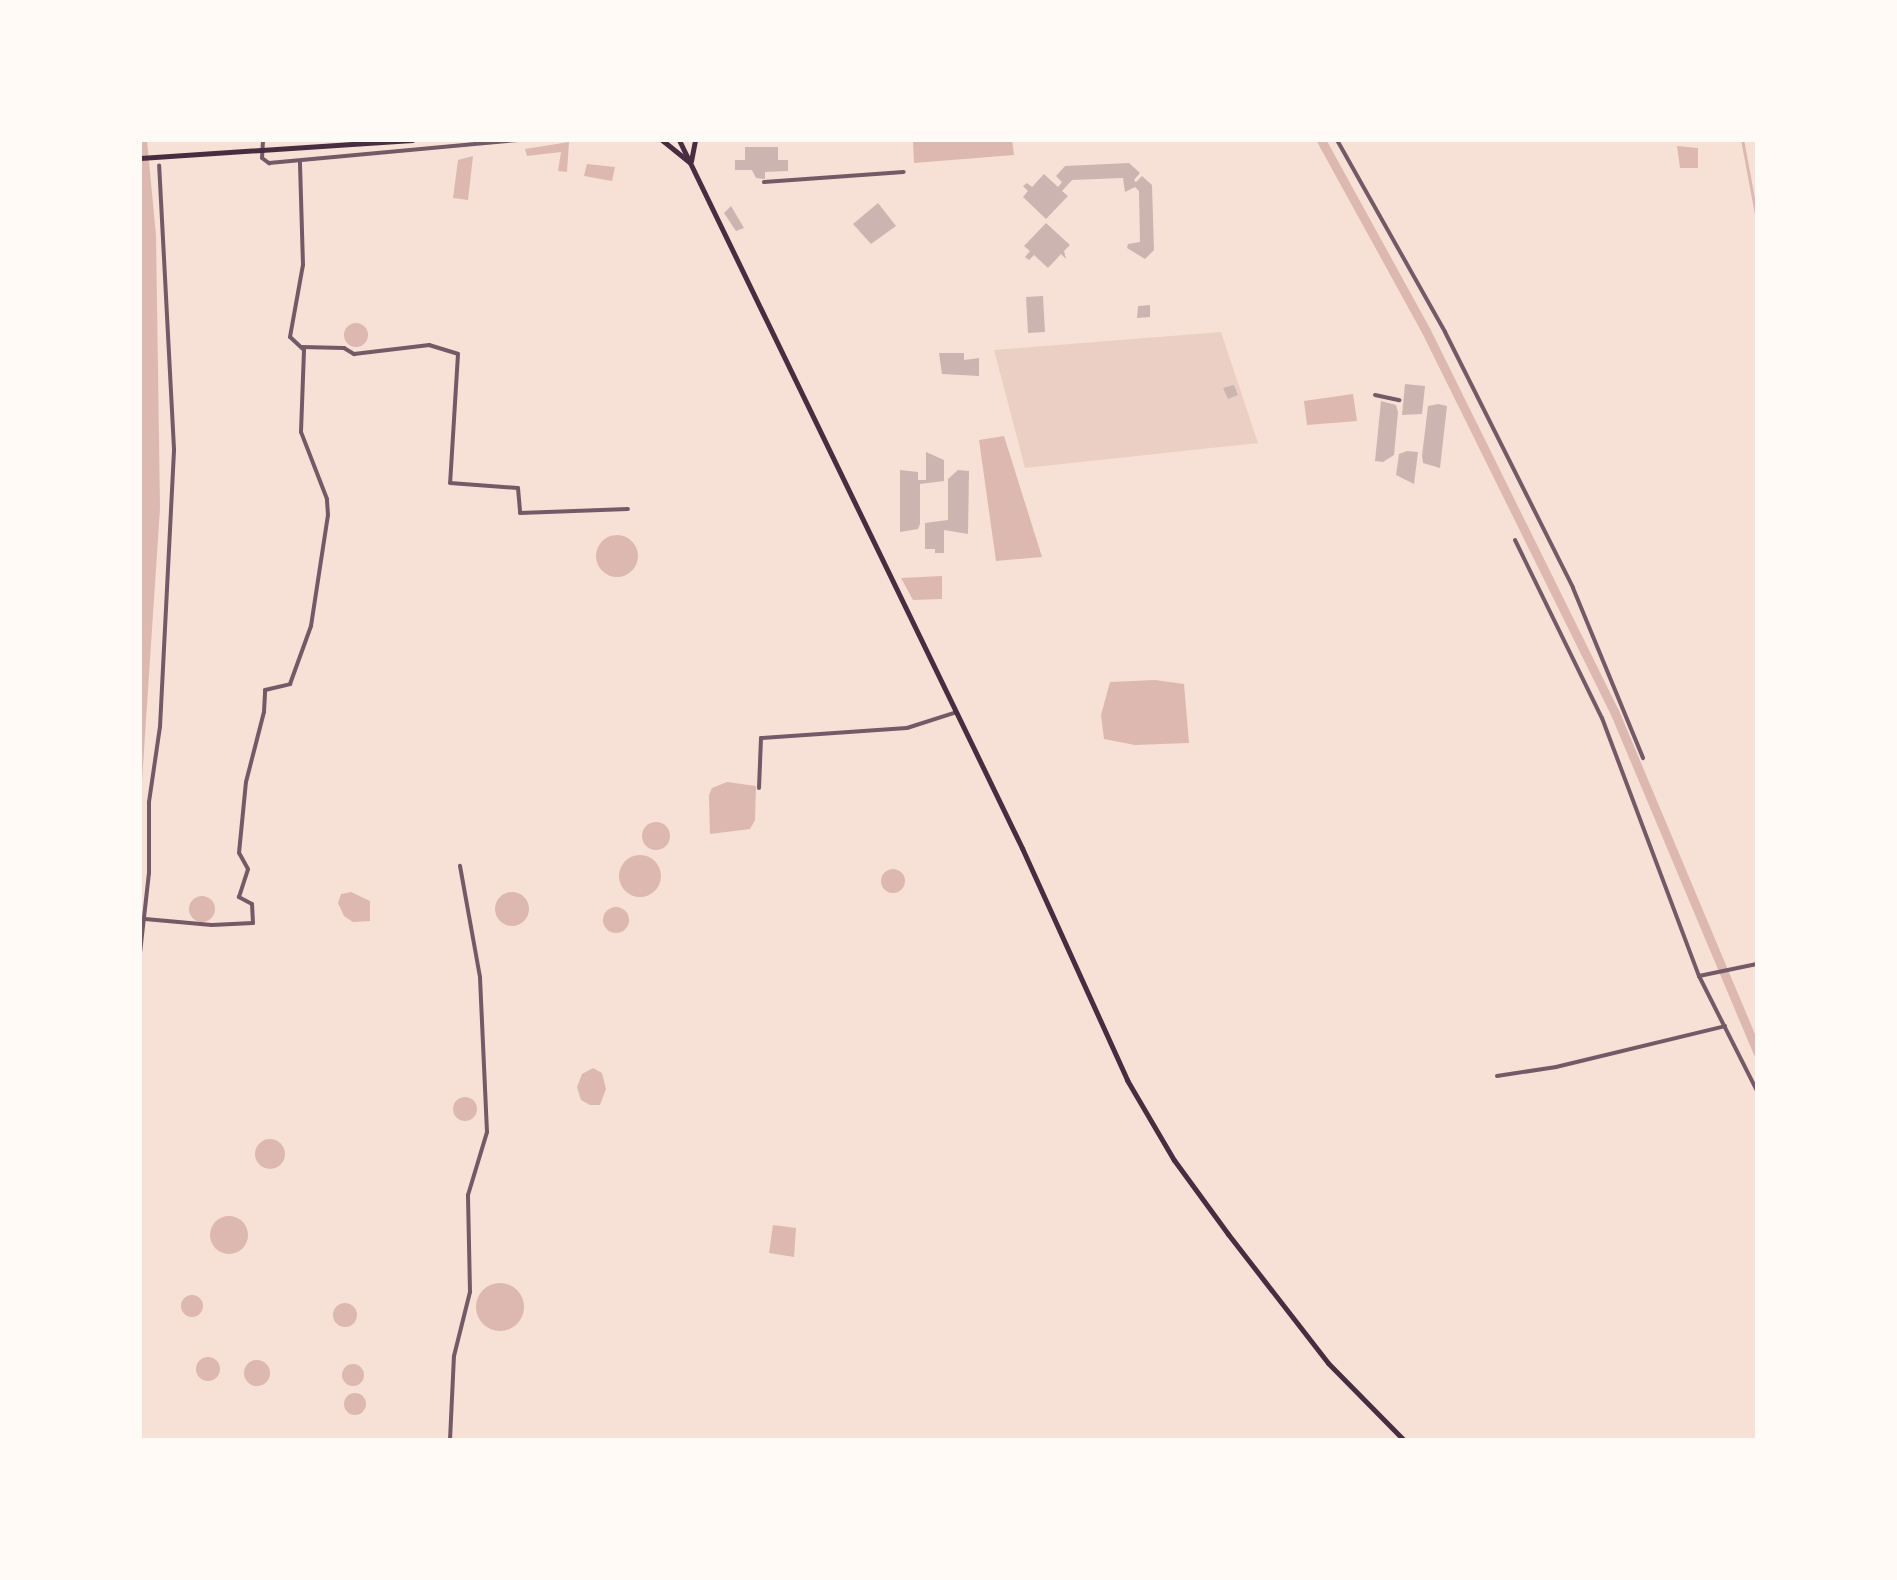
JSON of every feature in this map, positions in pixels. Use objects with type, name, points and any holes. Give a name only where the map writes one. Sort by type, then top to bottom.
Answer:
[{"type":"highway","points":[[140,158],[412,140]]},
{"type":"highway","points":[[662,140],[691,164]]},
{"type":"highway","points":[[678,140],[957,712],[1127,1080],[1174,1160],[1328,1363],[1404,1440]]},
{"type":"highway","points":[[691,164],[695,140]]},
{"type":"street","points":[[263,140],[262,158],[269,163],[518,140]]},
{"type":"street","points":[[1336,140],[1445,332],[1573,588],[1643,758]]},
{"type":"street","points":[[1663,140],[1688,140]]},
{"type":"street","points":[[300,161],[303,264],[290,338],[302,348],[344,348],[354,354],[430,345],[458,354],[450,482],[518,488],[520,514],[628,509]]},
{"type":"street","points":[[140,954],[174,450],[159,165]]},
{"type":"street","points":[[764,182],[904,172]]},
{"type":"street","points":[[145,919],[212,925],[253,923],[252,904],[239,897],[248,869],[239,853],[246,782],[264,712],[265,690],[290,684],[311,626],[328,516],[327,499],[301,432],[302,348]]},
{"type":"street","points":[[1375,396],[1399,400]]},
{"type":"street","points":[[1515,540],[1602,718],[1700,976],[1757,1091]]},
{"type":"street","points":[[759,788],[762,738],[907,728],[957,712]]},
{"type":"street","points":[[450,1440],[454,1356],[470,1292],[468,1196],[487,1132],[480,977],[460,866]]},
{"type":"street","points":[[1700,976],[1757,964]]},
{"type":"street","points":[[1497,1076],[1556,1067],[1725,1026]]},
{"type":"shaded area","points":[[140,140],[147,140],[156,236],[160,508],[140,811]]},
{"type":"shaded area","points":[[913,140],[1012,140],[1014,155],[914,163]]},
{"type":"shaded area","points":[[569,142],[567,172],[558,171],[561,152],[527,156],[525,149]]},
{"type":"shaded area","points":[[1677,146],[1698,148],[1698,168],[1680,168]]},
{"type":"shaded area","points":[[473,156],[468,200],[453,198],[458,160]]},
{"type":"shaded area","points":[[587,164],[615,167],[612,181],[584,176]]},
{"type":"shaded area","points":[[351,323],[361,323],[368,335],[361,347],[351,347],[344,340],[344,330]]},
{"type":"shaded area","points":[[1221,332],[1258,443],[1025,468],[994,350]]},
{"type":"shaded area","points":[[1353,394],[1357,421],[1307,425],[1304,401]]},
{"type":"shaded area","points":[[1004,436],[1042,557],[996,561],[979,440]]},
{"type":"shaded area","points":[[617,535],[632,541],[638,556],[632,571],[617,577],[602,571],[596,556],[602,541]]},
{"type":"shaded area","points":[[942,576],[942,599],[913,600],[901,578]]},
{"type":"shaded area","points":[[1155,680],[1184,684],[1189,743],[1135,745],[1104,739],[1101,715],[1110,682]]},
{"type":"shaded area","points":[[727,782],[756,786],[755,820],[750,829],[710,834],[709,795],[712,788]]},
{"type":"shaded area","points":[[656,822],[666,826],[670,836],[666,846],[656,850],[646,846],[642,836],[646,826]]},
{"type":"shaded area","points":[[640,855],[655,861],[661,876],[655,891],[640,897],[625,891],[619,876],[625,861]]},
{"type":"shaded area","points":[[893,869],[905,881],[893,893],[881,881]]},
{"type":"shaded area","points":[[351,892],[370,901],[370,921],[353,922],[344,916],[338,903],[341,894]]},
{"type":"shaded area","points":[[512,892],[524,897],[529,909],[524,921],[512,926],[500,921],[495,909],[500,897]]},
{"type":"shaded area","points":[[202,896],[211,900],[215,909],[211,918],[202,922],[193,918],[189,909],[193,900]]},
{"type":"shaded area","points":[[616,907],[625,911],[629,920],[625,929],[616,933],[607,929],[603,920],[607,911]]},
{"type":"shaded area","points":[[593,1068],[602,1073],[606,1089],[600,1105],[581,1100],[577,1087],[582,1074]]},
{"type":"shaded area","points":[[465,1097],[477,1109],[465,1121],[453,1109]]},
{"type":"shaded area","points":[[270,1139],[281,1143],[285,1154],[281,1165],[270,1169],[259,1165],[255,1154],[259,1143]]},
{"type":"shaded area","points":[[229,1216],[242,1222],[248,1235],[242,1248],[229,1254],[216,1248],[210,1235],[216,1222]]},
{"type":"shaded area","points":[[773,1225],[796,1228],[794,1257],[769,1253]]},
{"type":"shaded area","points":[[500,1283],[517,1290],[524,1307],[517,1324],[500,1331],[483,1324],[476,1307],[483,1290]]},
{"type":"shaded area","points":[[192,1295],[200,1298],[200,1314],[192,1317],[184,1314],[181,1306],[184,1298]]},
{"type":"shaded area","points":[[345,1303],[357,1315],[345,1327],[333,1315]]},
{"type":"shaded area","points":[[203,1357],[213,1357],[220,1369],[213,1381],[203,1381],[196,1374],[196,1364]]},
{"type":"shaded area","points":[[257,1360],[266,1364],[270,1373],[266,1382],[257,1386],[248,1382],[244,1373],[248,1364]]},
{"type":"shaded area","points":[[353,1364],[361,1367],[361,1383],[353,1386],[345,1383],[342,1375],[345,1367]]},
{"type":"shaded area","points":[[355,1393],[363,1396],[363,1412],[355,1415],[347,1412],[344,1404],[347,1396]]},
{"type":"building","points":[[745,147],[778,147],[778,160],[788,160],[788,171],[765,172],[765,179],[756,178],[752,170],[735,170],[735,160],[745,160]]},
{"type":"building","points":[[1129,163],[1140,173],[1136,182],[1142,176],[1152,185],[1154,250],[1145,259],[1127,248],[1128,244],[1140,242],[1139,191],[1135,187],[1125,192],[1123,178],[1072,180],[1062,191],[1068,196],[1046,219],[1023,197],[1028,191],[1023,186],[1027,183],[1032,187],[1044,174],[1058,187],[1062,182],[1056,176],[1065,166]]},
{"type":"building","points":[[878,203],[896,226],[871,244],[853,224]]},
{"type":"building","points":[[731,206],[744,228],[736,231],[724,213]]},
{"type":"building","points":[[1046,223],[1070,245],[1064,251],[1066,259],[1061,254],[1048,268],[1034,255],[1029,260],[1025,257],[1030,251],[1024,246]]},
{"type":"building","points":[[1043,296],[1045,332],[1028,333],[1026,297]]},
{"type":"building","points":[[1150,305],[1150,317],[1137,318],[1138,306]]},
{"type":"building","points":[[939,353],[964,353],[964,360],[979,358],[979,376],[942,374]]},
{"type":"building","points":[[1405,384],[1425,386],[1422,414],[1402,415]]},
{"type":"building","points":[[1234,385],[1238,395],[1228,399],[1223,388]]},
{"type":"building","points":[[1381,401],[1396,405],[1398,412],[1394,455],[1383,462],[1375,461]]},
{"type":"building","points":[[1428,406],[1447,406],[1440,468],[1423,463],[1422,456]]},
{"type":"building","points":[[926,452],[944,460],[944,481],[920,484],[918,529],[900,532],[900,470],[918,472],[918,480],[926,480]]},
{"type":"building","points":[[1418,452],[1414,484],[1396,475],[1399,454]]},
{"type":"building","points":[[958,470],[969,471],[968,534],[944,530],[944,553],[935,553],[935,549],[925,549],[925,523],[948,520],[948,479]]},
{"type":"waterway","points":[[1321,140],[1426,331],[1614,711],[1757,1052]]},
{"type":"waterway","points":[[1743,142],[1757,217]]}]
